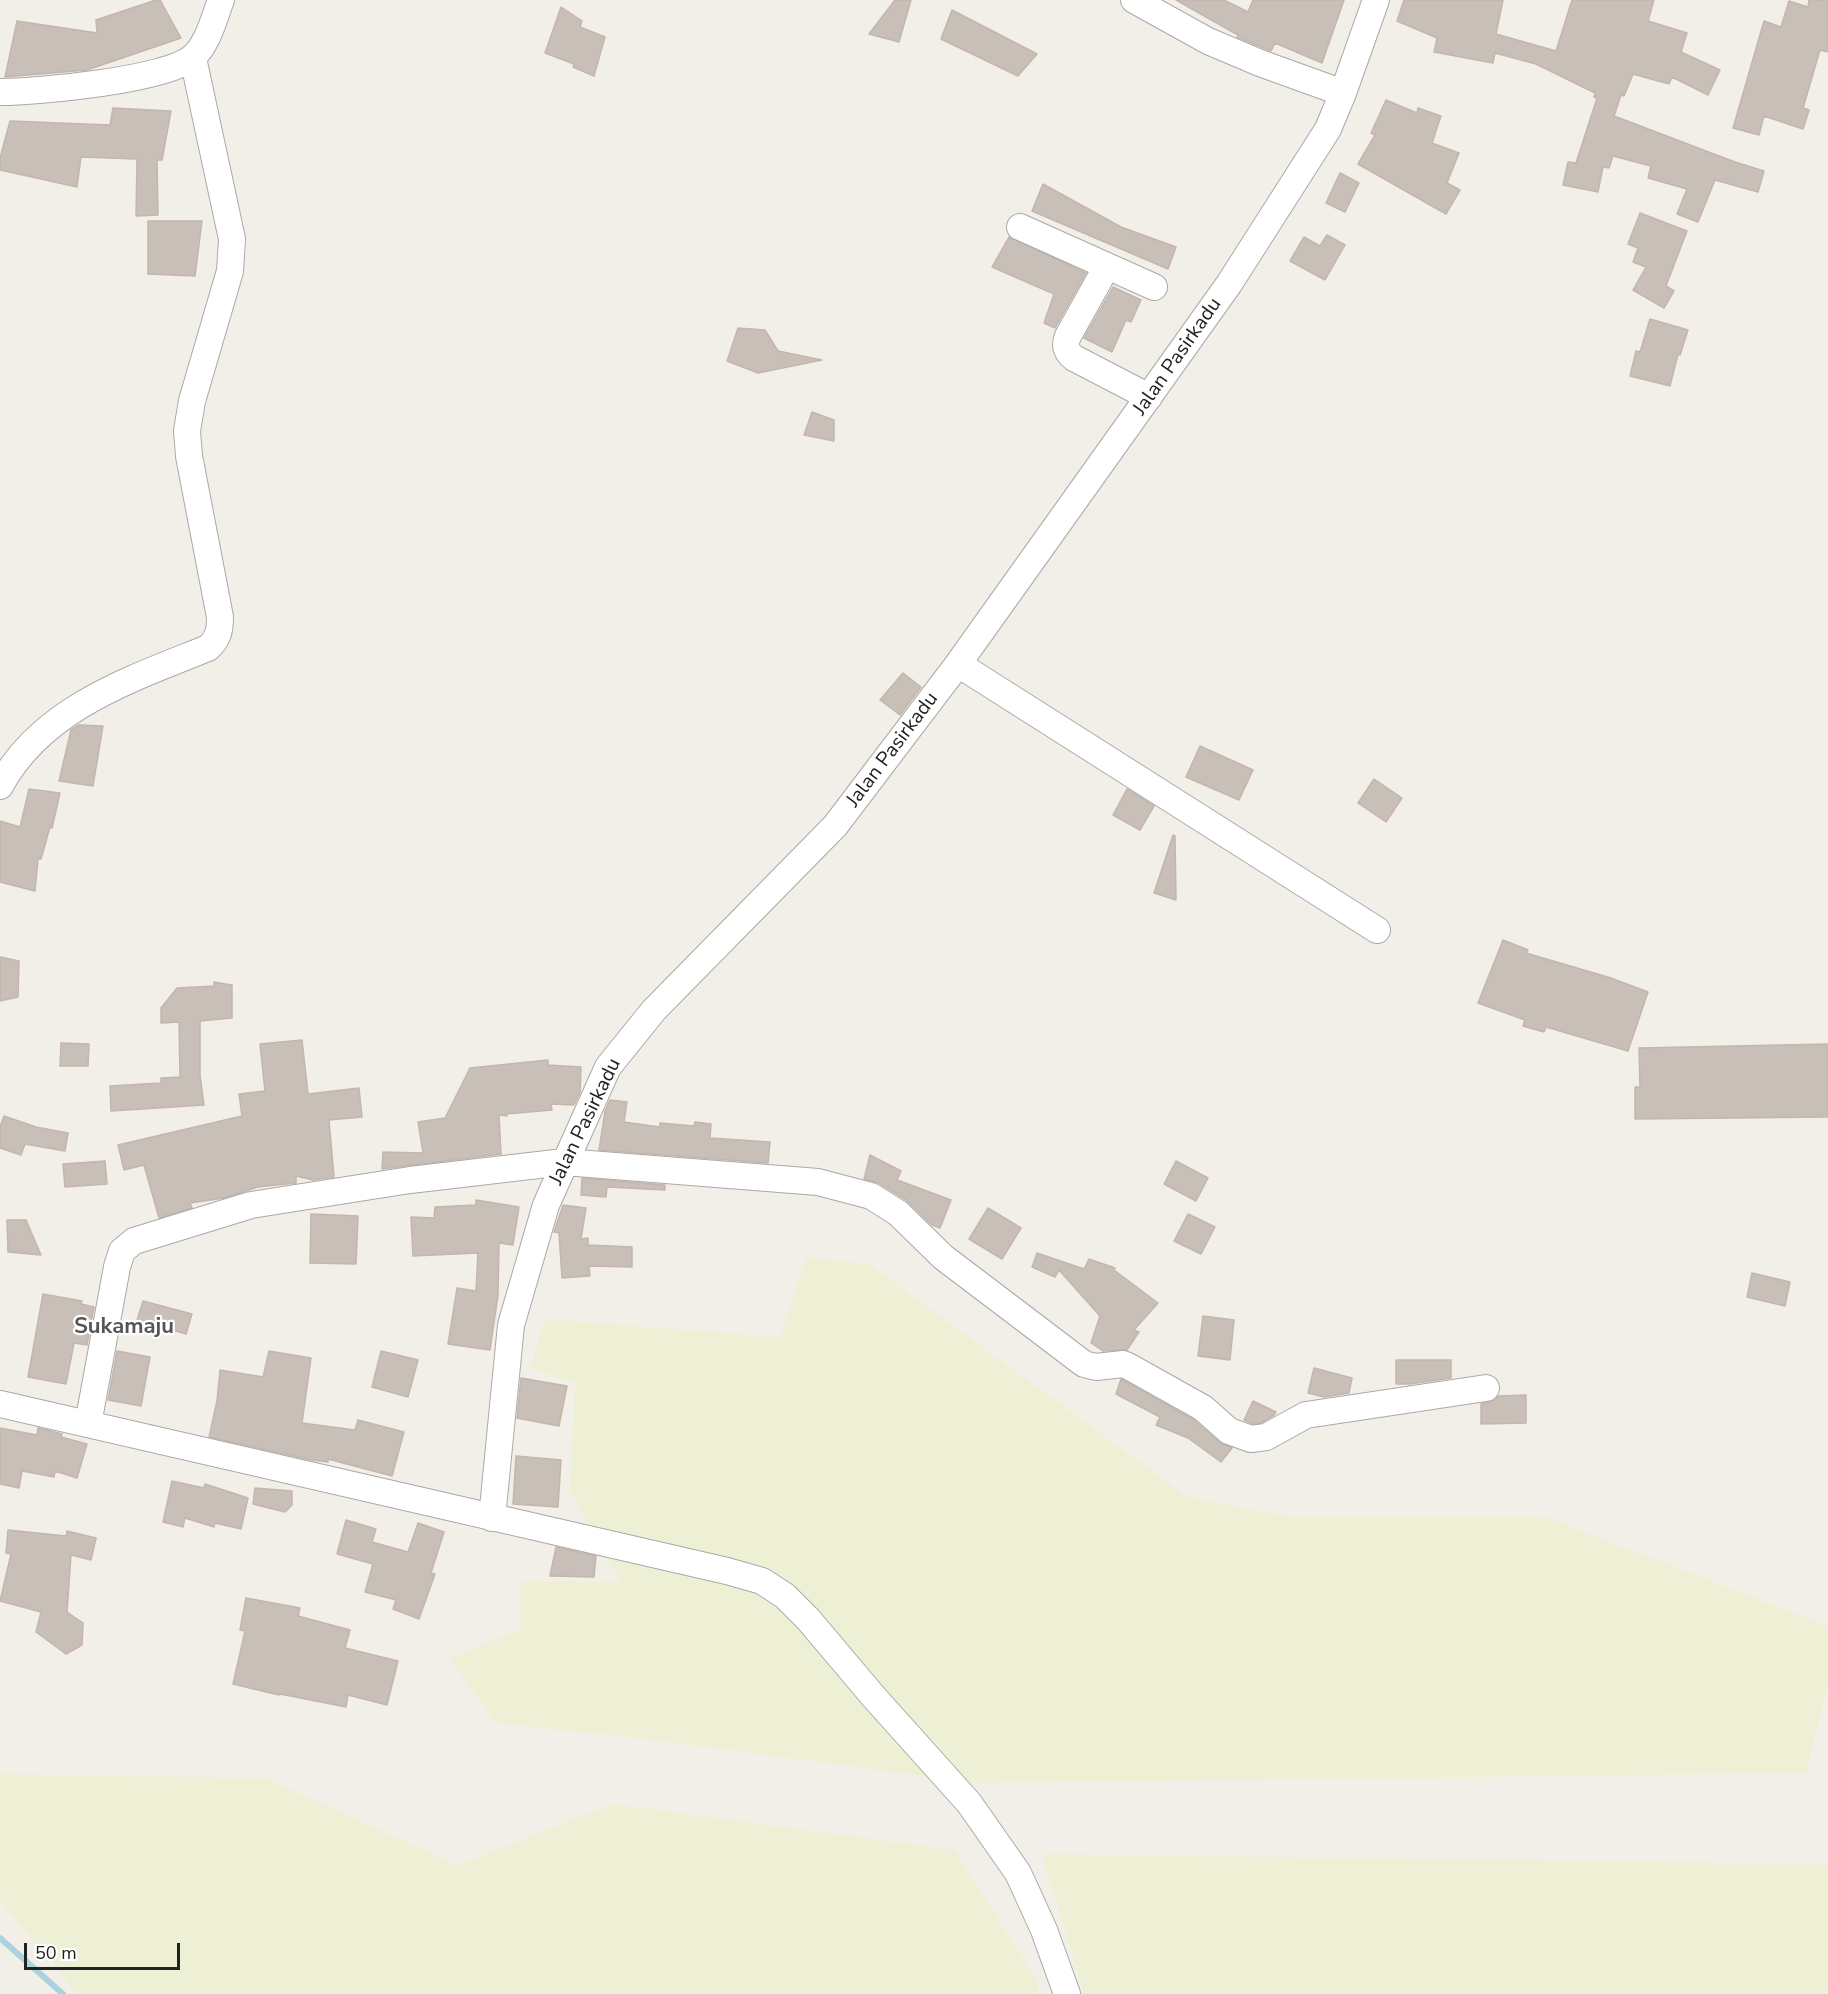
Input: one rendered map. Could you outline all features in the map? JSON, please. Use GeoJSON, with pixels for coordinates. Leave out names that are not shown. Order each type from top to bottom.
{"type":"FeatureCollection","features":[{"type":"Feature","properties":{"kind":"street"},"geometry":{"type":"LineString","coordinates":[[0,92],[18,92],[139,76],[174,66],[193,58],[203,45],[221,0]]}},
{"type":"Feature","properties":{"kind":"street"},"geometry":{"type":"LineString","coordinates":[[1134,0],[1209,41],[1260,63],[1343,93]]}},
{"type":"Feature","properties":{"kind":"street","name":"Jalan Pasirkadu"},"geometry":{"type":"LineString","coordinates":[[492,1518],[511,1325],[546,1205],[608,1067],[654,1010],[835,826],[958,664],[1229,284],[1328,129],[1376,0]]}},
{"type":"Feature","properties":{"kind":"street"},"geometry":{"type":"LineString","coordinates":[[0,786],[8,771],[28,747],[58,720],[86,700],[123,682],[207,648],[216,641],[220,630],[220,618],[189,456],[187,431],[192,401],[230,271],[232,239],[193,58]]}},
{"type":"Feature","properties":{"kind":"street"},"geometry":{"type":"LineString","coordinates":[[1020,227],[1154,287]]}},
{"type":"Feature","properties":{"kind":"street"},"geometry":{"type":"LineString","coordinates":[[1107,266],[1068,336],[1066,346],[1074,358],[1149,397]]}},
{"type":"Feature","properties":{"kind":"street"},"geometry":{"type":"LineString","coordinates":[[958,664],[1377,930]]}},
{"type":"Feature","properties":{"kind":"street"},"geometry":{"type":"LineString","coordinates":[[88,1424],[117,1267],[122,1251],[134,1241],[251,1205],[410,1180],[564,1162],[818,1182],[871,1196],[898,1214],[943,1257],[978,1285],[1084,1364],[1096,1367],[1123,1364],[1128,1366],[1203,1408],[1218,1423],[1251,1439],[1266,1437],[1306,1415],[1486,1388]]}},
{"type":"Feature","properties":{"kind":"street"},"geometry":{"type":"LineString","coordinates":[[0,1404],[727,1571],[762,1581],[785,1596],[808,1619],[969,1803],[1018,1873],[1044,1930],[1067,1994]]}},
{"type":"Feature","properties":{"kind":"green space"},"geometry":{"type":"Polygon","coordinates":[[[807,1258],[869,1264],[1189,1498],[1290,1517],[1545,1517],[1828,1626],[1828,1686],[1806,1773],[979,1783],[636,1738],[496,1723],[450,1659],[519,1629],[521,1581],[621,1582],[570,1491],[575,1383],[531,1368],[544,1319],[779,1337],[807,1258]]]}},
{"type":"Feature","properties":{"kind":"green space"},"geometry":{"type":"Polygon","coordinates":[[[0,1774],[266,1778],[457,1865],[613,1804],[955,1850],[1037,1981],[1038,1994],[78,1994],[0,1901],[0,1774]]]}},
{"type":"Feature","properties":{"kind":"green space"},"geometry":{"type":"Polygon","coordinates":[[[1042,1854],[1824,1864],[1828,1866],[1828,1994],[1084,1994],[1042,1854]]]}},
{"type":"Feature","properties":{"kind":"building"},"geometry":{"type":"Polygon","coordinates":[[[160,0],[181,38],[87,70],[5,77],[17,21],[97,33],[96,20],[160,0]]]}},
{"type":"Feature","properties":{"kind":"building"},"geometry":{"type":"Polygon","coordinates":[[[895,0],[911,0],[899,42],[869,34],[895,0]]]}},
{"type":"Feature","properties":{"kind":"building"},"geometry":{"type":"Polygon","coordinates":[[[1176,0],[1224,0],[1248,12],[1253,0],[1344,0],[1322,63],[1275,43],[1271,51],[1237,37],[1238,35],[1176,0]]]}},
{"type":"Feature","properties":{"kind":"building"},"geometry":{"type":"Polygon","coordinates":[[[1404,0],[1503,0],[1496,34],[1556,51],[1572,0],[1654,0],[1648,21],[1687,33],[1681,52],[1720,70],[1708,95],[1672,77],[1669,84],[1633,74],[1624,96],[1621,95],[1614,116],[1764,171],[1758,192],[1715,180],[1698,222],[1677,214],[1687,189],[1648,178],[1651,166],[1613,156],[1609,168],[1603,167],[1598,192],[1563,185],[1568,162],[1576,163],[1597,98],[1594,97],[1595,93],[1536,64],[1495,53],[1493,63],[1434,52],[1437,38],[1397,21],[1404,0]]]}},
{"type":"Feature","properties":{"kind":"building"},"geometry":{"type":"Polygon","coordinates":[[[1809,0],[1828,0],[1828,52],[1820,50],[1803,108],[1809,110],[1803,129],[1764,116],[1759,135],[1733,128],[1764,21],[1781,27],[1789,1],[1808,7],[1809,0]]]}},
{"type":"Feature","properties":{"kind":"building"},"geometry":{"type":"Polygon","coordinates":[[[561,7],[582,21],[580,27],[605,37],[594,76],[573,67],[574,64],[545,53],[561,7]]]}},
{"type":"Feature","properties":{"kind":"building"},"geometry":{"type":"Polygon","coordinates":[[[952,10],[1037,54],[1018,76],[941,39],[952,10]]]}},
{"type":"Feature","properties":{"kind":"building"},"geometry":{"type":"Polygon","coordinates":[[[1386,100],[1417,113],[1418,108],[1441,116],[1432,143],[1459,153],[1447,183],[1460,190],[1446,214],[1358,164],[1375,135],[1371,133],[1386,100]]]}},
{"type":"Feature","properties":{"kind":"building"},"geometry":{"type":"Polygon","coordinates":[[[113,108],[171,111],[162,160],[157,160],[158,215],[136,216],[137,159],[81,157],[77,187],[0,170],[0,158],[10,121],[110,125],[113,108]]]}},
{"type":"Feature","properties":{"kind":"building"},"geometry":{"type":"Polygon","coordinates":[[[1340,173],[1359,183],[1345,212],[1326,203],[1340,173]]]}},
{"type":"Feature","properties":{"kind":"building"},"geometry":{"type":"Polygon","coordinates":[[[1043,184],[1121,227],[1176,247],[1168,269],[1032,211],[1043,184]]]}},
{"type":"Feature","properties":{"kind":"building"},"geometry":{"type":"Polygon","coordinates":[[[1640,213],[1687,231],[1666,286],[1674,291],[1664,308],[1633,290],[1646,267],[1633,262],[1638,248],[1628,244],[1640,213]]]}},
{"type":"Feature","properties":{"kind":"building"},"geometry":{"type":"Polygon","coordinates":[[[148,221],[202,221],[195,276],[148,274],[148,221]]]}},
{"type":"Feature","properties":{"kind":"building"},"geometry":{"type":"Polygon","coordinates":[[[1327,235],[1345,245],[1325,280],[1290,261],[1304,237],[1320,246],[1327,235]]]}},
{"type":"Feature","properties":{"kind":"building"},"geometry":{"type":"Polygon","coordinates":[[[1009,237],[1086,273],[1055,328],[1044,323],[1054,294],[992,267],[1009,237]]]}},
{"type":"Feature","properties":{"kind":"building"},"geometry":{"type":"Polygon","coordinates":[[[1113,287],[1141,300],[1131,322],[1126,320],[1112,352],[1084,338],[1113,287]]]}},
{"type":"Feature","properties":{"kind":"building"},"geometry":{"type":"Polygon","coordinates":[[[1650,319],[1688,330],[1680,355],[1678,354],[1670,386],[1630,376],[1636,351],[1640,352],[1650,319]]]}},
{"type":"Feature","properties":{"kind":"building"},"geometry":{"type":"Polygon","coordinates":[[[738,328],[765,330],[778,351],[822,360],[758,373],[727,361],[738,328]]]}},
{"type":"Feature","properties":{"kind":"building"},"geometry":{"type":"Polygon","coordinates":[[[812,412],[834,420],[834,441],[804,435],[812,412]]]}},
{"type":"Feature","properties":{"kind":"building"},"geometry":{"type":"Polygon","coordinates":[[[903,673],[921,687],[900,715],[880,700],[903,673]]]}},
{"type":"Feature","properties":{"kind":"building"},"geometry":{"type":"Polygon","coordinates":[[[79,725],[103,726],[93,786],[59,781],[71,730],[79,725]]]}},
{"type":"Feature","properties":{"kind":"building"},"geometry":{"type":"Polygon","coordinates":[[[1200,746],[1253,770],[1239,800],[1186,777],[1200,746]]]}},
{"type":"Feature","properties":{"kind":"building"},"geometry":{"type":"Polygon","coordinates":[[[1374,779],[1402,798],[1386,822],[1358,803],[1374,779]]]}},
{"type":"Feature","properties":{"kind":"building"},"geometry":{"type":"Polygon","coordinates":[[[29,789],[60,793],[52,828],[50,827],[41,859],[38,859],[35,891],[0,882],[0,821],[20,827],[29,789]]]}},
{"type":"Feature","properties":{"kind":"building"},"geometry":{"type":"Polygon","coordinates":[[[1127,789],[1154,806],[1140,830],[1113,815],[1127,789]]]}},
{"type":"Feature","properties":{"kind":"building"},"geometry":{"type":"Polygon","coordinates":[[[1173,835],[1175,836],[1176,900],[1154,893],[1173,835]]]}},
{"type":"Feature","properties":{"kind":"building"},"geometry":{"type":"Polygon","coordinates":[[[1503,940],[1528,950],[1526,953],[1611,978],[1648,992],[1628,1051],[1546,1027],[1544,1032],[1523,1026],[1525,1020],[1478,1003],[1503,940]]]}},
{"type":"Feature","properties":{"kind":"building"},"geometry":{"type":"Polygon","coordinates":[[[0,957],[19,961],[18,997],[0,1001],[0,957]]]}},
{"type":"Feature","properties":{"kind":"building"},"geometry":{"type":"Polygon","coordinates":[[[214,982],[232,985],[232,1018],[200,1021],[200,1075],[204,1105],[111,1111],[110,1086],[161,1083],[161,1078],[180,1077],[179,1022],[161,1023],[161,1008],[177,988],[214,986],[214,982]]]}},
{"type":"Feature","properties":{"kind":"building"},"geometry":{"type":"Polygon","coordinates":[[[302,1040],[308,1094],[359,1088],[362,1117],[329,1120],[334,1177],[313,1180],[296,1176],[296,1183],[258,1187],[224,1198],[190,1203],[192,1208],[159,1218],[144,1165],[124,1170],[118,1145],[242,1116],[239,1094],[265,1091],[260,1044],[302,1040]]]}},
{"type":"Feature","properties":{"kind":"building"},"geometry":{"type":"Polygon","coordinates":[[[61,1043],[89,1044],[88,1066],[60,1066],[61,1043]]]}},
{"type":"Feature","properties":{"kind":"building"},"geometry":{"type":"Polygon","coordinates":[[[1828,1044],[1828,1117],[1635,1119],[1635,1087],[1640,1087],[1639,1048],[1828,1044]]]}},
{"type":"Feature","properties":{"kind":"building"},"geometry":{"type":"Polygon","coordinates":[[[548,1060],[548,1065],[581,1067],[580,1093],[574,1105],[551,1104],[552,1110],[499,1115],[501,1154],[382,1169],[383,1152],[423,1153],[418,1122],[445,1118],[470,1068],[548,1060]]]}},
{"type":"Feature","properties":{"kind":"building"},"geometry":{"type":"Polygon","coordinates":[[[610,1100],[627,1102],[624,1122],[660,1127],[660,1123],[694,1126],[695,1122],[711,1124],[710,1138],[770,1142],[768,1163],[599,1150],[605,1111],[610,1100]]]}},
{"type":"Feature","properties":{"kind":"building"},"geometry":{"type":"Polygon","coordinates":[[[4,1116],[36,1127],[68,1133],[65,1151],[25,1144],[21,1155],[0,1148],[0,1127],[4,1116]]]}},
{"type":"Feature","properties":{"kind":"building"},"geometry":{"type":"Polygon","coordinates":[[[870,1155],[901,1171],[897,1180],[951,1200],[940,1228],[932,1225],[906,1200],[879,1183],[864,1179],[870,1155]]]}},
{"type":"Feature","properties":{"kind":"building"},"geometry":{"type":"Polygon","coordinates":[[[105,1161],[107,1184],[65,1187],[63,1164],[105,1161]]]}},
{"type":"Feature","properties":{"kind":"building"},"geometry":{"type":"Polygon","coordinates":[[[1176,1161],[1208,1178],[1196,1201],[1164,1184],[1176,1161]]]}},
{"type":"Feature","properties":{"kind":"building"},"geometry":{"type":"Polygon","coordinates":[[[582,1178],[665,1185],[665,1190],[607,1187],[606,1197],[581,1195],[582,1178]]]}},
{"type":"Feature","properties":{"kind":"building"},"geometry":{"type":"Polygon","coordinates":[[[476,1200],[519,1207],[513,1245],[499,1243],[498,1295],[490,1350],[448,1344],[457,1288],[476,1291],[478,1253],[413,1256],[411,1217],[434,1218],[435,1207],[476,1205],[476,1200]]]}},
{"type":"Feature","properties":{"kind":"building"},"geometry":{"type":"Polygon","coordinates":[[[563,1205],[586,1208],[581,1239],[588,1238],[588,1245],[632,1247],[632,1267],[589,1266],[590,1276],[562,1278],[559,1233],[554,1232],[563,1205]]]}},
{"type":"Feature","properties":{"kind":"building"},"geometry":{"type":"Polygon","coordinates":[[[988,1208],[1021,1228],[1002,1259],[969,1239],[988,1208]]]}},
{"type":"Feature","properties":{"kind":"building"},"geometry":{"type":"Polygon","coordinates":[[[311,1214],[358,1216],[356,1264],[310,1263],[311,1214]]]}},
{"type":"Feature","properties":{"kind":"building"},"geometry":{"type":"Polygon","coordinates":[[[1188,1214],[1215,1227],[1201,1254],[1174,1241],[1188,1214]]]}},
{"type":"Feature","properties":{"kind":"building"},"geometry":{"type":"Polygon","coordinates":[[[7,1220],[26,1220],[41,1255],[8,1252],[7,1220]]]}},
{"type":"Feature","properties":{"kind":"building"},"geometry":{"type":"Polygon","coordinates":[[[1037,1253],[1084,1269],[1089,1259],[1115,1268],[1114,1270],[1158,1303],[1134,1330],[1139,1332],[1127,1350],[1103,1351],[1091,1343],[1100,1316],[1059,1270],[1055,1277],[1032,1267],[1037,1253]]]}},
{"type":"Feature","properties":{"kind":"building"},"geometry":{"type":"Polygon","coordinates":[[[1752,1273],[1790,1282],[1785,1306],[1747,1297],[1752,1273]]]}},
{"type":"Feature","properties":{"kind":"building"},"geometry":{"type":"Polygon","coordinates":[[[43,1294],[82,1301],[81,1304],[94,1307],[87,1345],[74,1343],[66,1384],[28,1377],[43,1294]]]}},
{"type":"Feature","properties":{"kind":"building"},"geometry":{"type":"Polygon","coordinates":[[[143,1301],[192,1314],[186,1334],[137,1320],[143,1301]]]}},
{"type":"Feature","properties":{"kind":"building"},"geometry":{"type":"Polygon","coordinates":[[[1203,1316],[1234,1320],[1230,1360],[1198,1356],[1203,1316]]]}},
{"type":"Feature","properties":{"kind":"building"},"geometry":{"type":"Polygon","coordinates":[[[117,1351],[150,1357],[141,1406],[108,1400],[117,1351]]]}},
{"type":"Feature","properties":{"kind":"building"},"geometry":{"type":"Polygon","coordinates":[[[269,1351],[311,1358],[302,1423],[355,1430],[358,1420],[404,1432],[392,1476],[328,1459],[328,1462],[311,1460],[209,1437],[217,1401],[220,1370],[263,1377],[269,1351]]]}},
{"type":"Feature","properties":{"kind":"building"},"geometry":{"type":"Polygon","coordinates":[[[381,1351],[418,1360],[408,1397],[372,1387],[381,1351]]]}},
{"type":"Feature","properties":{"kind":"building"},"geometry":{"type":"Polygon","coordinates":[[[1396,1360],[1451,1360],[1451,1378],[1396,1384],[1396,1360]]]}},
{"type":"Feature","properties":{"kind":"building"},"geometry":{"type":"Polygon","coordinates":[[[1314,1368],[1352,1378],[1349,1393],[1324,1397],[1308,1393],[1314,1368]]]}},
{"type":"Feature","properties":{"kind":"building"},"geometry":{"type":"Polygon","coordinates":[[[521,1378],[567,1386],[559,1426],[517,1418],[521,1378]]]}},
{"type":"Feature","properties":{"kind":"building"},"geometry":{"type":"Polygon","coordinates":[[[1121,1379],[1194,1420],[1219,1442],[1232,1448],[1221,1462],[1188,1438],[1156,1425],[1160,1417],[1116,1394],[1121,1379]]]}},
{"type":"Feature","properties":{"kind":"building"},"geometry":{"type":"Polygon","coordinates":[[[1526,1395],[1526,1423],[1481,1424],[1481,1404],[1495,1400],[1498,1396],[1526,1395]]]}},
{"type":"Feature","properties":{"kind":"building"},"geometry":{"type":"Polygon","coordinates":[[[1253,1401],[1276,1412],[1261,1423],[1253,1424],[1244,1420],[1253,1401]]]}},
{"type":"Feature","properties":{"kind":"building"},"geometry":{"type":"Polygon","coordinates":[[[0,1428],[37,1435],[38,1428],[87,1444],[77,1478],[55,1471],[54,1477],[22,1471],[19,1488],[0,1484],[0,1428]]]}},
{"type":"Feature","properties":{"kind":"building"},"geometry":{"type":"Polygon","coordinates":[[[516,1456],[561,1460],[558,1507],[513,1504],[516,1456]]]}},
{"type":"Feature","properties":{"kind":"building"},"geometry":{"type":"Polygon","coordinates":[[[172,1481],[204,1488],[205,1484],[248,1498],[241,1529],[215,1523],[214,1527],[185,1518],[183,1527],[163,1522],[172,1481]]]}},
{"type":"Feature","properties":{"kind":"building"},"geometry":{"type":"Polygon","coordinates":[[[255,1488],[292,1491],[292,1505],[285,1512],[253,1504],[255,1488]]]}},
{"type":"Feature","properties":{"kind":"building"},"geometry":{"type":"Polygon","coordinates":[[[346,1520],[376,1529],[372,1542],[408,1552],[418,1523],[444,1532],[431,1573],[435,1574],[419,1619],[393,1609],[396,1600],[365,1592],[373,1564],[337,1554],[346,1520]]]}},
{"type":"Feature","properties":{"kind":"building"},"geometry":{"type":"Polygon","coordinates":[[[8,1530],[66,1536],[67,1531],[96,1538],[91,1560],[71,1555],[67,1612],[83,1623],[82,1645],[66,1654],[36,1632],[41,1612],[0,1601],[11,1554],[6,1553],[8,1530]]]}},
{"type":"Feature","properties":{"kind":"building"},"geometry":{"type":"Polygon","coordinates":[[[556,1547],[596,1556],[594,1577],[550,1576],[556,1547]]]}},
{"type":"Feature","properties":{"kind":"building"},"geometry":{"type":"Polygon","coordinates":[[[246,1598],[300,1608],[298,1616],[350,1630],[345,1648],[398,1661],[387,1705],[348,1695],[346,1707],[233,1684],[245,1631],[240,1630],[246,1598]]]}},
{"type":"Feature","properties":{"kind":"waterway"},"geometry":{"type":"LineString","coordinates":[[0,1938],[63,1994]]}},
{"type":"Feature","properties":{"kind":"district","name":"Sukamaju"},"geometry":{"type":"Point","coordinates":[124,1328]}}]}
